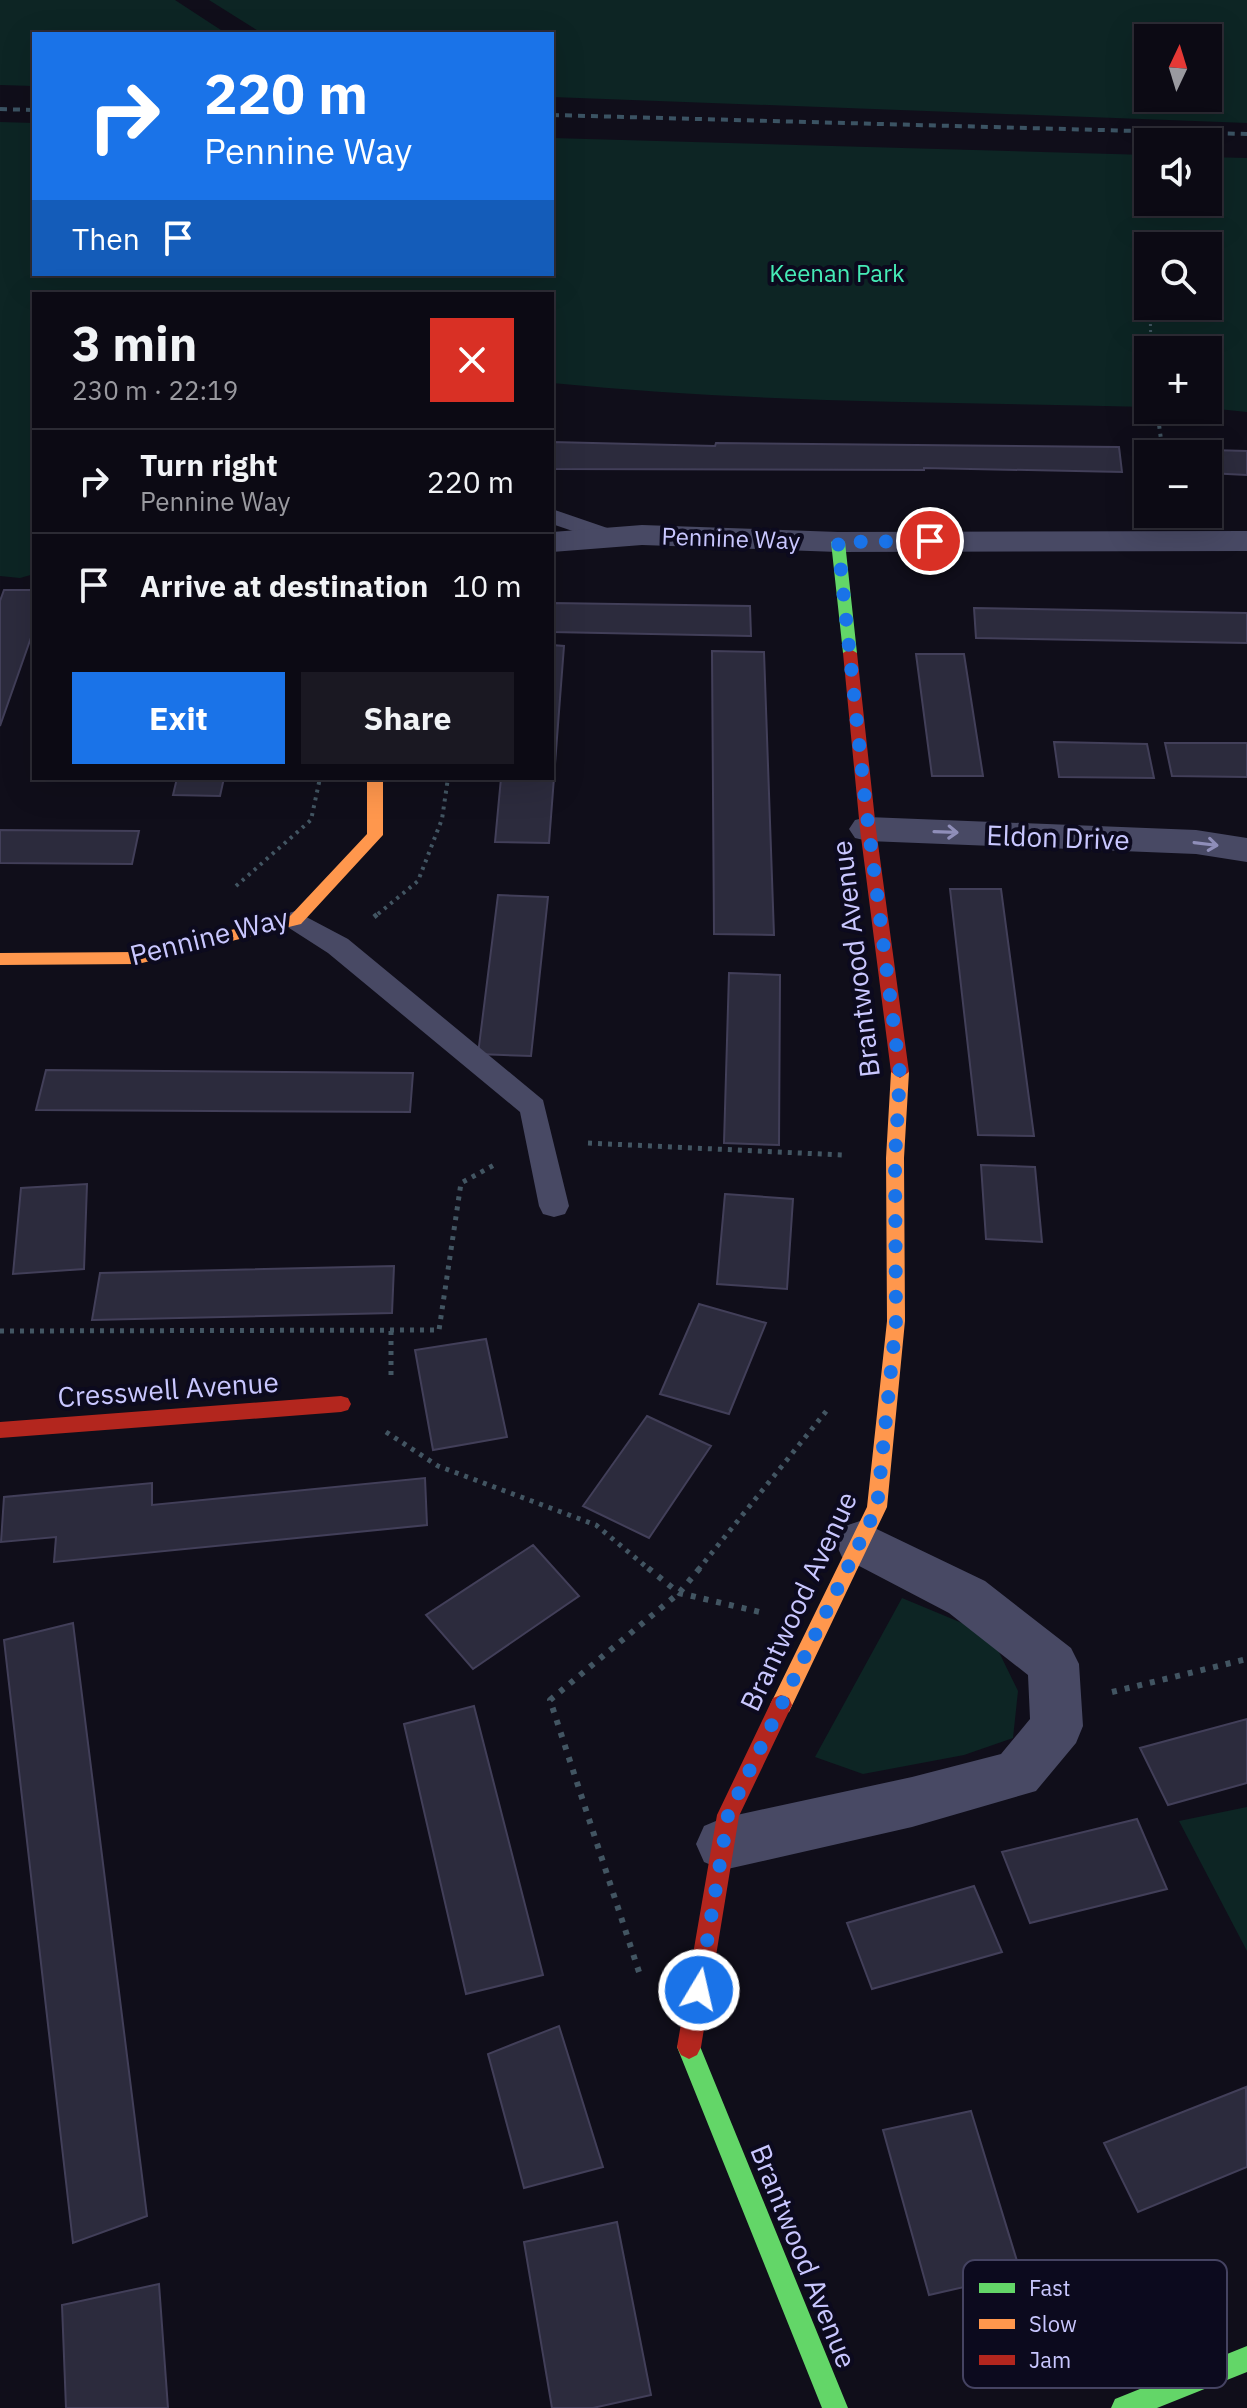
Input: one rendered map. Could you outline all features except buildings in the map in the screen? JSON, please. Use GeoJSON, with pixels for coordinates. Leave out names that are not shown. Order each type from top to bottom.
{"type":"FeatureCollection","features":[{"type":"Feature","properties":{"kind":"street","name":"Pennine Way"},"geometry":{"type":"LineString","coordinates":[[554,542],[642,535],[838,542],[1247,541]]}},
{"type":"Feature","properties":{"kind":"street","name":"Brantwood Avenue"},"geometry":{"type":"LineString","coordinates":[[835,2408],[689,2049],[728,1815],[877,1507],[896,1321],[895,1158],[900,1074],[868,829],[838,542]]}},
{"type":"Feature","properties":{"kind":"street","name":"Pennine Way"},"geometry":{"type":"LineString","coordinates":[[0,959],[138,958],[295,920],[375,835],[375,780]]}},
{"type":"Feature","properties":{"kind":"street","name":"Eldon Drive"},"geometry":{"type":"LineString","coordinates":[[868,829],[1196,842],[1247,850]]}},
{"type":"Feature","properties":{"kind":"street","name":"Cresswell Avenue"},"geometry":{"type":"LineString","coordinates":[[0,1430],[341,1404]]}},
{"type":"Feature","properties":{"kind":"street"},"geometry":{"type":"LineString","coordinates":[[723,1844],[912,1802],[1017,1774],[1057,1726],[1053,1664],[967,1597],[860,1542]]}},
{"type":"Feature","properties":{"kind":"street"},"geometry":{"type":"LineString","coordinates":[[1227,2367],[1247,2359]]}},
{"type":"Feature","properties":{"kind":"street"},"geometry":{"type":"LineString","coordinates":[[1124,2408],[1174,2388]]}},
{"type":"Feature","properties":{"kind":"lane"},"geometry":{"type":"LineString","coordinates":[[554,517],[611,537]]}},
{"type":"Feature","properties":{"kind":"lane"},"geometry":{"type":"LineString","coordinates":[[295,920],[338,946],[533,1107],[554,1206]]}},
{"type":"Feature","properties":{"kind":"path"},"geometry":{"type":"LineString","coordinates":[[228,893],[311,820],[320,780]]}},
{"type":"Feature","properties":{"kind":"path"},"geometry":{"type":"LineString","coordinates":[[0,1331],[439,1330],[461,1183],[540,1141],[895,1158]]}},
{"type":"Feature","properties":{"kind":"path"},"geometry":{"type":"LineString","coordinates":[[689,2049],[646,1994],[550,1700],[679,1593],[833,1402]]}},
{"type":"Feature","properties":{"kind":"path"},"geometry":{"type":"LineString","coordinates":[[341,1404],[438,1466],[596,1525],[679,1593],[820,1626]]}},
{"type":"Feature","properties":{"kind":"path"},"geometry":{"type":"LineString","coordinates":[[1056,1705],[1247,1659]]}},
{"type":"Feature","properties":{"kind":"green space"},"geometry":{"type":"Polygon","coordinates":[[[0,0],[175,0],[224,32],[32,32],[32,86],[0,85],[0,0]]]}},
{"type":"Feature","properties":{"kind":"green space"},"geometry":{"type":"Polygon","coordinates":[[[209,0],[1247,0],[1247,123],[554,97],[554,32],[260,32],[209,0]]]}},
{"type":"Feature","properties":{"kind":"green space","name":"Keenan Park"},"geometry":{"type":"Polygon","coordinates":[[[0,122],[32,123],[32,276],[554,276],[554,138],[1134,155],[1134,216],[1222,216],[1222,157],[1247,158],[1247,412],[1222,409],[1222,336],[1134,336],[1134,407],[775,398],[554,383],[554,292],[32,292],[32,575],[20,578],[0,576],[0,122]]]}},
{"type":"Feature","properties":{"kind":"green space"},"geometry":{"type":"Polygon","coordinates":[[[902,1598],[962,1623],[996,1646],[1018,1691],[1013,1738],[964,1755],[863,1774],[815,1757],[902,1598]]]}},
{"type":"Feature","properties":{"kind":"green space"},"geometry":{"type":"Polygon","coordinates":[[[1247,1807],[1247,1951],[1179,1821],[1247,1807]]]}},
{"type":"Feature","properties":{"kind":"railway"},"geometry":{"type":"LineString","coordinates":[[0,109],[32,110]]}},
{"type":"Feature","properties":{"kind":"railway"},"geometry":{"type":"LineString","coordinates":[[554,115],[1247,134]]}},
{"type":"Feature","properties":{"kind":"traffic: fast"},"geometry":{"type":"LineString","coordinates":[[838,542],[850,653]]}},
{"type":"Feature","properties":{"kind":"traffic: fast"},"geometry":{"type":"LineString","coordinates":[[689,2047],[835,2408]]}},
{"type":"Feature","properties":{"kind":"traffic: fast"},"geometry":{"type":"LineString","coordinates":[[1227,2367],[1247,2359]]}},
{"type":"Feature","properties":{"kind":"traffic: fast"},"geometry":{"type":"LineString","coordinates":[[1124,2408],[1174,2388]]}},
{"type":"Feature","properties":{"kind":"traffic: slow"},"geometry":{"type":"LineString","coordinates":[[0,959],[138,958],[295,920],[375,835],[375,780]]}},
{"type":"Feature","properties":{"kind":"traffic: slow"},"geometry":{"type":"LineString","coordinates":[[781,1705],[877,1507],[896,1321],[895,1158],[900,1072]]}},
{"type":"Feature","properties":{"kind":"traffic: jam"},"geometry":{"type":"LineString","coordinates":[[850,653],[868,829],[900,1072]]}},
{"type":"Feature","properties":{"kind":"traffic: jam"},"geometry":{"type":"LineString","coordinates":[[0,1430],[341,1404]]}},
{"type":"Feature","properties":{"kind":"traffic: jam"},"geometry":{"type":"LineString","coordinates":[[689,2047],[728,1815],[781,1705]]}},
{"type":"Feature","properties":{"kind":"route"},"geometry":{"type":"LineString","coordinates":[[699,1990],[728,1815],[877,1507],[896,1321],[895,1158],[900,1074],[865,800],[838,542],[930,541]]}}]}
